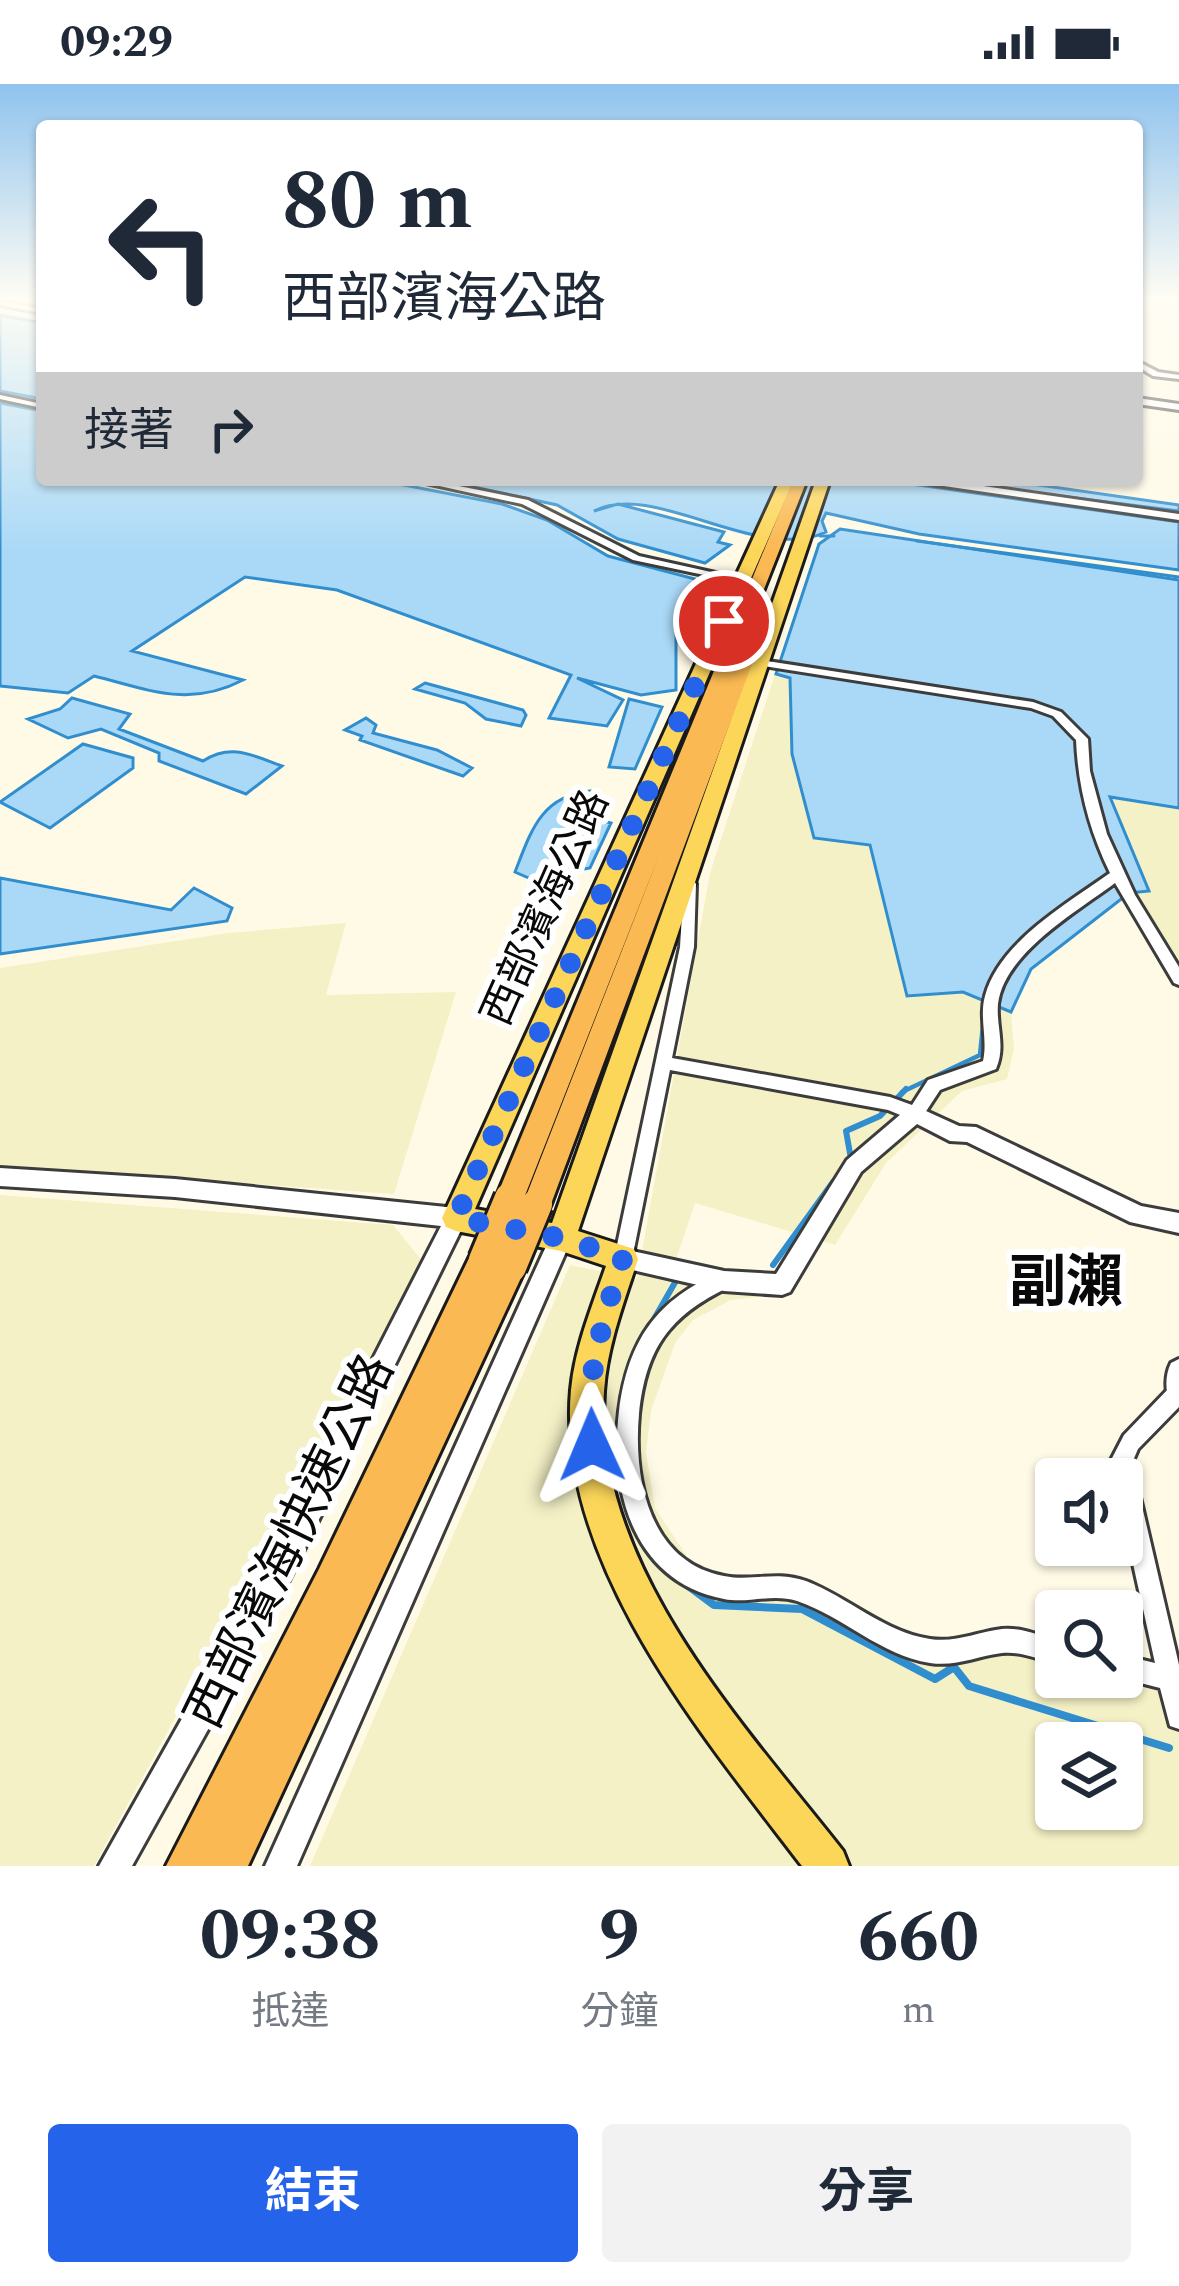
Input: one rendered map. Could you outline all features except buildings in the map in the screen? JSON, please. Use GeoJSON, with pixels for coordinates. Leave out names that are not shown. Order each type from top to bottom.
{"type":"FeatureCollection","features":[{"type":"Feature","properties":{"kind":"highway"},"geometry":{"type":"LineString","coordinates":[[497,1264],[783,538],[798,486]]}},
{"type":"Feature","properties":{"kind":"highway"},"geometry":{"type":"LineString","coordinates":[[783,538],[809,486]]}},
{"type":"Feature","properties":{"kind":"highway","name":"西部濱海快速公路"},"geometry":{"type":"LineString","coordinates":[[187,1866],[497,1264]]}},
{"type":"Feature","properties":{"kind":"highway","name":"西部濱海快速公路"},"geometry":{"type":"LineString","coordinates":[[226,1866],[360,1595],[497,1264]]}},
{"type":"Feature","properties":{"kind":"main road"},"geometry":{"type":"LineString","coordinates":[[561,1238],[760,663],[783,538],[787,486]]}},
{"type":"Feature","properties":{"kind":"main road"},"geometry":{"type":"LineString","coordinates":[[783,538],[819,486]]}},
{"type":"Feature","properties":{"kind":"main road","name":"西部濱海公路"},"geometry":{"type":"LineString","coordinates":[[456,1218],[742,580],[783,538]]}},
{"type":"Feature","properties":{"kind":"main road"},"geometry":{"type":"LineString","coordinates":[[456,1218],[561,1238],[623,1258],[602,1327],[587,1407],[602,1522],[651,1630],[828,1866]]}},
{"type":"Feature","properties":{"kind":"street"},"geometry":{"type":"LineString","coordinates":[[0,398],[36,405]]}},
{"type":"Feature","properties":{"kind":"street"},"geometry":{"type":"LineString","coordinates":[[1143,402],[1179,407]]}},
{"type":"Feature","properties":{"kind":"street"},"geometry":{"type":"LineString","coordinates":[[446,486],[526,502],[636,558],[742,580]]}},
{"type":"Feature","properties":{"kind":"street"},"geometry":{"type":"LineString","coordinates":[[965,486],[1179,517]]}},
{"type":"Feature","properties":{"kind":"street"},"geometry":{"type":"LineString","coordinates":[[760,663],[1033,705],[1057,714],[1076,733],[1083,781],[1119,874],[1179,979]]}},
{"type":"Feature","properties":{"kind":"street"},"geometry":{"type":"LineString","coordinates":[[689,875],[687,947],[623,1258],[724,1281],[782,1285],[854,1166],[915,1114],[934,1085],[990,1065],[994,1045],[990,1000],[1012,957],[1119,874]]}},
{"type":"Feature","properties":{"kind":"street"},"geometry":{"type":"LineString","coordinates":[[665,1063],[890,1104],[957,1135],[969,1133],[1138,1215],[1179,1222]]}},
{"type":"Feature","properties":{"kind":"street"},"geometry":{"type":"LineString","coordinates":[[0,1177],[175,1188],[456,1218],[265,1599],[115,1866]]}},
{"type":"Feature","properties":{"kind":"street"},"geometry":{"type":"LineString","coordinates":[[281,1866],[561,1238]]}},
{"type":"Feature","properties":{"kind":"street"},"geometry":{"type":"LineString","coordinates":[[724,1281],[684,1297],[665,1313],[631,1392],[623,1457],[633,1512],[662,1553],[687,1574],[723,1588],[791,1587],[918,1649],[955,1656],[1008,1640],[1035,1647]]}},
{"type":"Feature","properties":{"kind":"street"},"geometry":{"type":"LineString","coordinates":[[1179,1371],[1179,1394],[1131,1442],[1121,1462],[1179,1717]]}},
{"type":"Feature","properties":{"kind":"street"},"geometry":{"type":"LineString","coordinates":[[1143,1672],[1168,1678]]}},
{"type":"Feature","properties":{"kind":"shaded area"},"geometry":{"type":"Polygon","coordinates":[[[775,674],[790,677],[792,754],[870,845],[907,995],[963,992],[1011,1012],[1014,1048],[1007,1079],[962,1091],[886,1163],[835,1245],[695,1203],[675,1262],[758,1297],[731,1300],[693,1320],[675,1343],[651,1411],[646,1453],[655,1508],[696,1570],[741,1583],[810,1579],[932,1645],[1035,1642],[1035,1698],[1143,1698],[1143,1659],[1179,1667],[1179,1866],[310,1866],[570,1265],[637,1279],[710,873],[775,674]]]}},
{"type":"Feature","properties":{"kind":"shaded area"},"geometry":{"type":"Polygon","coordinates":[[[1109,796],[1179,808],[1179,968],[1129,893],[1109,796]]]}},
{"type":"Feature","properties":{"kind":"shaded area"},"geometry":{"type":"Polygon","coordinates":[[[346,923],[326,995],[456,992],[394,1194],[0,1166],[0,968],[228,933],[346,923]]]}},
{"type":"Feature","properties":{"kind":"shaded area"},"geometry":{"type":"Polygon","coordinates":[[[0,1195],[393,1225],[424,1263],[94,1866],[0,1866],[0,1195]]]}},
{"type":"Feature","properties":{"kind":"water"},"geometry":{"type":"Polygon","coordinates":[[[0,384],[36,384],[36,398],[0,391],[0,384]]]}},
{"type":"Feature","properties":{"kind":"water"},"geometry":{"type":"Polygon","coordinates":[[[0,403],[36,410],[36,486],[409,486],[502,504],[547,520],[608,556],[695,579],[676,635],[676,690],[641,695],[577,678],[623,700],[607,726],[549,718],[571,675],[337,590],[245,577],[132,651],[243,680],[187,695],[94,676],[68,693],[0,686],[0,403]]]}},
{"type":"Feature","properties":{"kind":"water"},"geometry":{"type":"Polygon","coordinates":[[[470,486],[925,486],[1179,522],[1179,570],[919,534],[826,513],[822,521],[826,532],[799,539],[769,538],[676,512],[619,504],[724,532],[718,542],[730,545],[705,563],[618,539],[557,505],[470,486]]]}},
{"type":"Feature","properties":{"kind":"water"},"geometry":{"type":"Polygon","coordinates":[[[979,486],[1046,486],[1179,505],[1179,511],[979,486]]]}},
{"type":"Feature","properties":{"kind":"water"},"geometry":{"type":"Polygon","coordinates":[[[840,529],[1179,580],[1179,808],[1110,797],[1149,891],[1129,893],[1031,969],[1011,1012],[963,992],[907,996],[870,845],[814,838],[792,754],[790,678],[776,674],[819,544],[840,529]]]}},
{"type":"Feature","properties":{"kind":"water"},"geometry":{"type":"Polygon","coordinates":[[[425,683],[523,710],[526,715],[521,726],[486,719],[465,703],[415,689],[425,683]]]}},
{"type":"Feature","properties":{"kind":"water"},"geometry":{"type":"Polygon","coordinates":[[[72,698],[130,714],[119,729],[203,761],[232,752],[282,766],[246,794],[159,761],[159,753],[101,729],[68,738],[28,719],[60,709],[72,698]]]}},
{"type":"Feature","properties":{"kind":"water"},"geometry":{"type":"Polygon","coordinates":[[[629,699],[662,707],[635,769],[609,767],[629,699]]]}},
{"type":"Feature","properties":{"kind":"water"},"geometry":{"type":"Polygon","coordinates":[[[366,718],[376,725],[373,733],[437,750],[472,768],[463,776],[360,740],[362,736],[345,730],[366,718]]]}},
{"type":"Feature","properties":{"kind":"water"},"geometry":{"type":"Polygon","coordinates":[[[83,744],[133,758],[133,768],[50,828],[0,802],[83,744]]]}},
{"type":"Feature","properties":{"kind":"water"},"geometry":{"type":"Polygon","coordinates":[[[590,791],[592,818],[611,823],[590,868],[531,879],[515,872],[533,830],[549,808],[573,794],[590,791]]]}},
{"type":"Feature","properties":{"kind":"water"},"geometry":{"type":"Polygon","coordinates":[[[0,878],[171,910],[194,888],[232,908],[227,921],[0,954],[0,878]]]}},
{"type":"Feature","properties":{"kind":"waterway"},"geometry":{"type":"LineString","coordinates":[[820,536],[834,536]]}},
{"type":"Feature","properties":{"kind":"waterway"},"geometry":{"type":"LineString","coordinates":[[917,541],[1179,577]]}},
{"type":"Feature","properties":{"kind":"waterway"},"geometry":{"type":"LineString","coordinates":[[904,1091],[980,1055],[986,995]]}},
{"type":"Feature","properties":{"kind":"waterway"},"geometry":{"type":"LineString","coordinates":[[851,1159],[846,1131],[880,1116],[904,1091]]}},
{"type":"Feature","properties":{"kind":"waterway"},"geometry":{"type":"LineString","coordinates":[[773,1265],[833,1182]]}},
{"type":"Feature","properties":{"kind":"waterway"},"geometry":{"type":"LineString","coordinates":[[634,1354],[677,1279]]}},
{"type":"Feature","properties":{"kind":"waterway"},"geometry":{"type":"LineString","coordinates":[[618,1434],[622,1394]]}},
{"type":"Feature","properties":{"kind":"waterway"},"geometry":{"type":"LineString","coordinates":[[617,1441],[618,1431]]}},
{"type":"Feature","properties":{"kind":"waterway"},"geometry":{"type":"LineString","coordinates":[[687,1585],[714,1605],[802,1609],[935,1679],[954,1667],[969,1686],[1169,1748]]}},
{"type":"Feature","properties":{"kind":"district","name":"副瀨"},"geometry":{"type":"Point","coordinates":[1066,1284]}},
{"type":"Feature","properties":{"kind":"route"},"geometry":{"type":"LineString","coordinates":[[592,1445],[587,1407],[602,1327],[623,1258],[561,1238],[456,1218],[724,621]]}}]}
